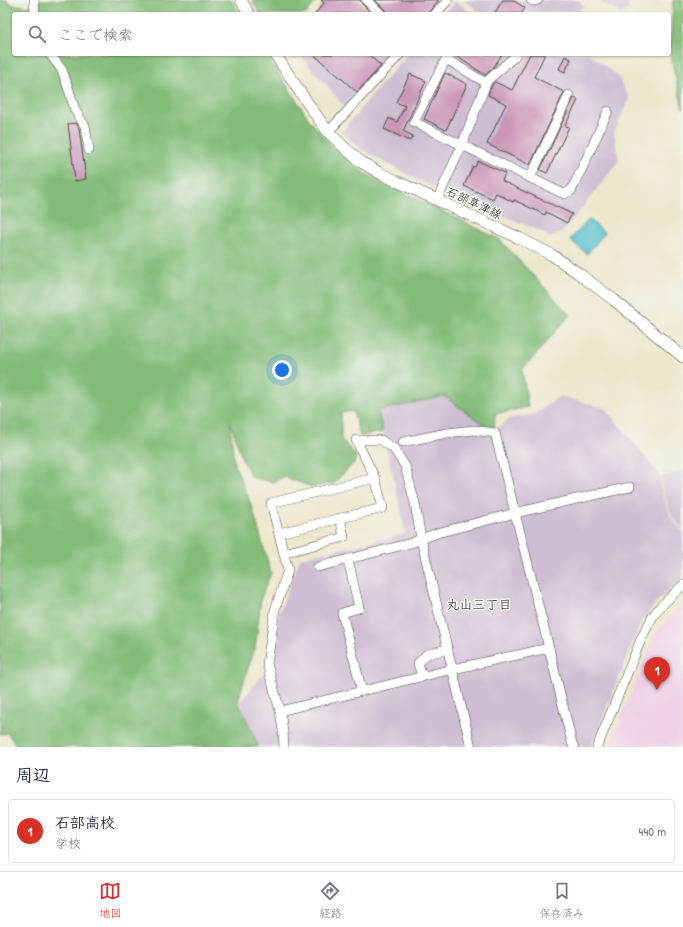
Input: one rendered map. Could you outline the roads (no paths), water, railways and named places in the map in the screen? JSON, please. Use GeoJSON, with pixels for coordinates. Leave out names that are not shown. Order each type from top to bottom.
{"type":"FeatureCollection","features":[{"type":"Feature","properties":{"kind":"main road"},"geometry":{"type":"LineString","coordinates":[[241,0],[248,12]]}},
{"type":"Feature","properties":{"kind":"main road","name":"石部草津線"},"geometry":{"type":"LineString","coordinates":[[276,56],[328,132],[361,162],[378,172],[520,238],[552,256],[614,300],[683,357]]}},
{"type":"Feature","properties":{"kind":"street"},"geometry":{"type":"LineString","coordinates":[[34,0],[35,12]]}},
{"type":"Feature","properties":{"kind":"street"},"geometry":{"type":"LineString","coordinates":[[366,0],[379,12]]}},
{"type":"Feature","properties":{"kind":"street"},"geometry":{"type":"LineString","coordinates":[[437,12],[448,0]]}},
{"type":"Feature","properties":{"kind":"street"},"geometry":{"type":"LineString","coordinates":[[531,0],[538,0]]}},
{"type":"Feature","properties":{"kind":"street"},"geometry":{"type":"LineString","coordinates":[[52,56],[62,70],[75,110],[86,126],[89,150]]}},
{"type":"Feature","properties":{"kind":"street"},"geometry":{"type":"LineString","coordinates":[[328,132],[398,56]]}},
{"type":"Feature","properties":{"kind":"street"},"geometry":{"type":"LineString","coordinates":[[437,200],[462,145],[487,81],[515,56]]}},
{"type":"Feature","properties":{"kind":"street"},"geometry":{"type":"LineString","coordinates":[[486,83],[446,58],[414,122],[564,194],[571,191],[608,111]]}},
{"type":"Feature","properties":{"kind":"street"},"geometry":{"type":"LineString","coordinates":[[530,178],[569,96]]}},
{"type":"Feature","properties":{"kind":"street"},"geometry":{"type":"LineString","coordinates":[[403,442],[447,433],[474,430],[495,433],[574,747]]}},
{"type":"Feature","properties":{"kind":"street"},"geometry":{"type":"LineString","coordinates":[[279,533],[383,508],[375,478],[356,440],[381,440],[394,449],[405,466],[415,503],[421,539],[472,747]]}},
{"type":"Feature","properties":{"kind":"street"},"geometry":{"type":"LineString","coordinates":[[284,747],[280,711],[267,664],[275,610],[288,570],[271,503],[375,478]]}},
{"type":"Feature","properties":{"kind":"street"},"geometry":{"type":"LineString","coordinates":[[318,567],[411,543],[437,533],[514,513],[630,487]]}},
{"type":"Feature","properties":{"kind":"street"},"geometry":{"type":"LineString","coordinates":[[284,553],[344,537],[340,518]]}},
{"type":"Feature","properties":{"kind":"street"},"geometry":{"type":"LineString","coordinates":[[348,559],[360,608],[342,612],[362,691]]}},
{"type":"Feature","properties":{"kind":"street"},"geometry":{"type":"LineString","coordinates":[[597,747],[642,637],[653,616],[660,607],[683,585]]}},
{"type":"Feature","properties":{"kind":"street"},"geometry":{"type":"LineString","coordinates":[[280,711],[453,669],[549,648]]}},
{"type":"Feature","properties":{"kind":"street"},"geometry":{"type":"LineString","coordinates":[[422,677],[418,663],[427,654],[448,649]]}},
{"type":"Feature","properties":{"kind":"water"},"geometry":{"type":"Polygon","coordinates":[[[589,219],[605,233],[587,254],[570,240],[589,219]]]}},
{"type":"Feature","properties":{"kind":"place","name":"石部高校"},"geometry":{"type":"Point","coordinates":[657,690]}},
{"type":"Feature","properties":{"kind":"district","name":"丸山三丁目"},"geometry":{"type":"Point","coordinates":[479,604]}}]}
